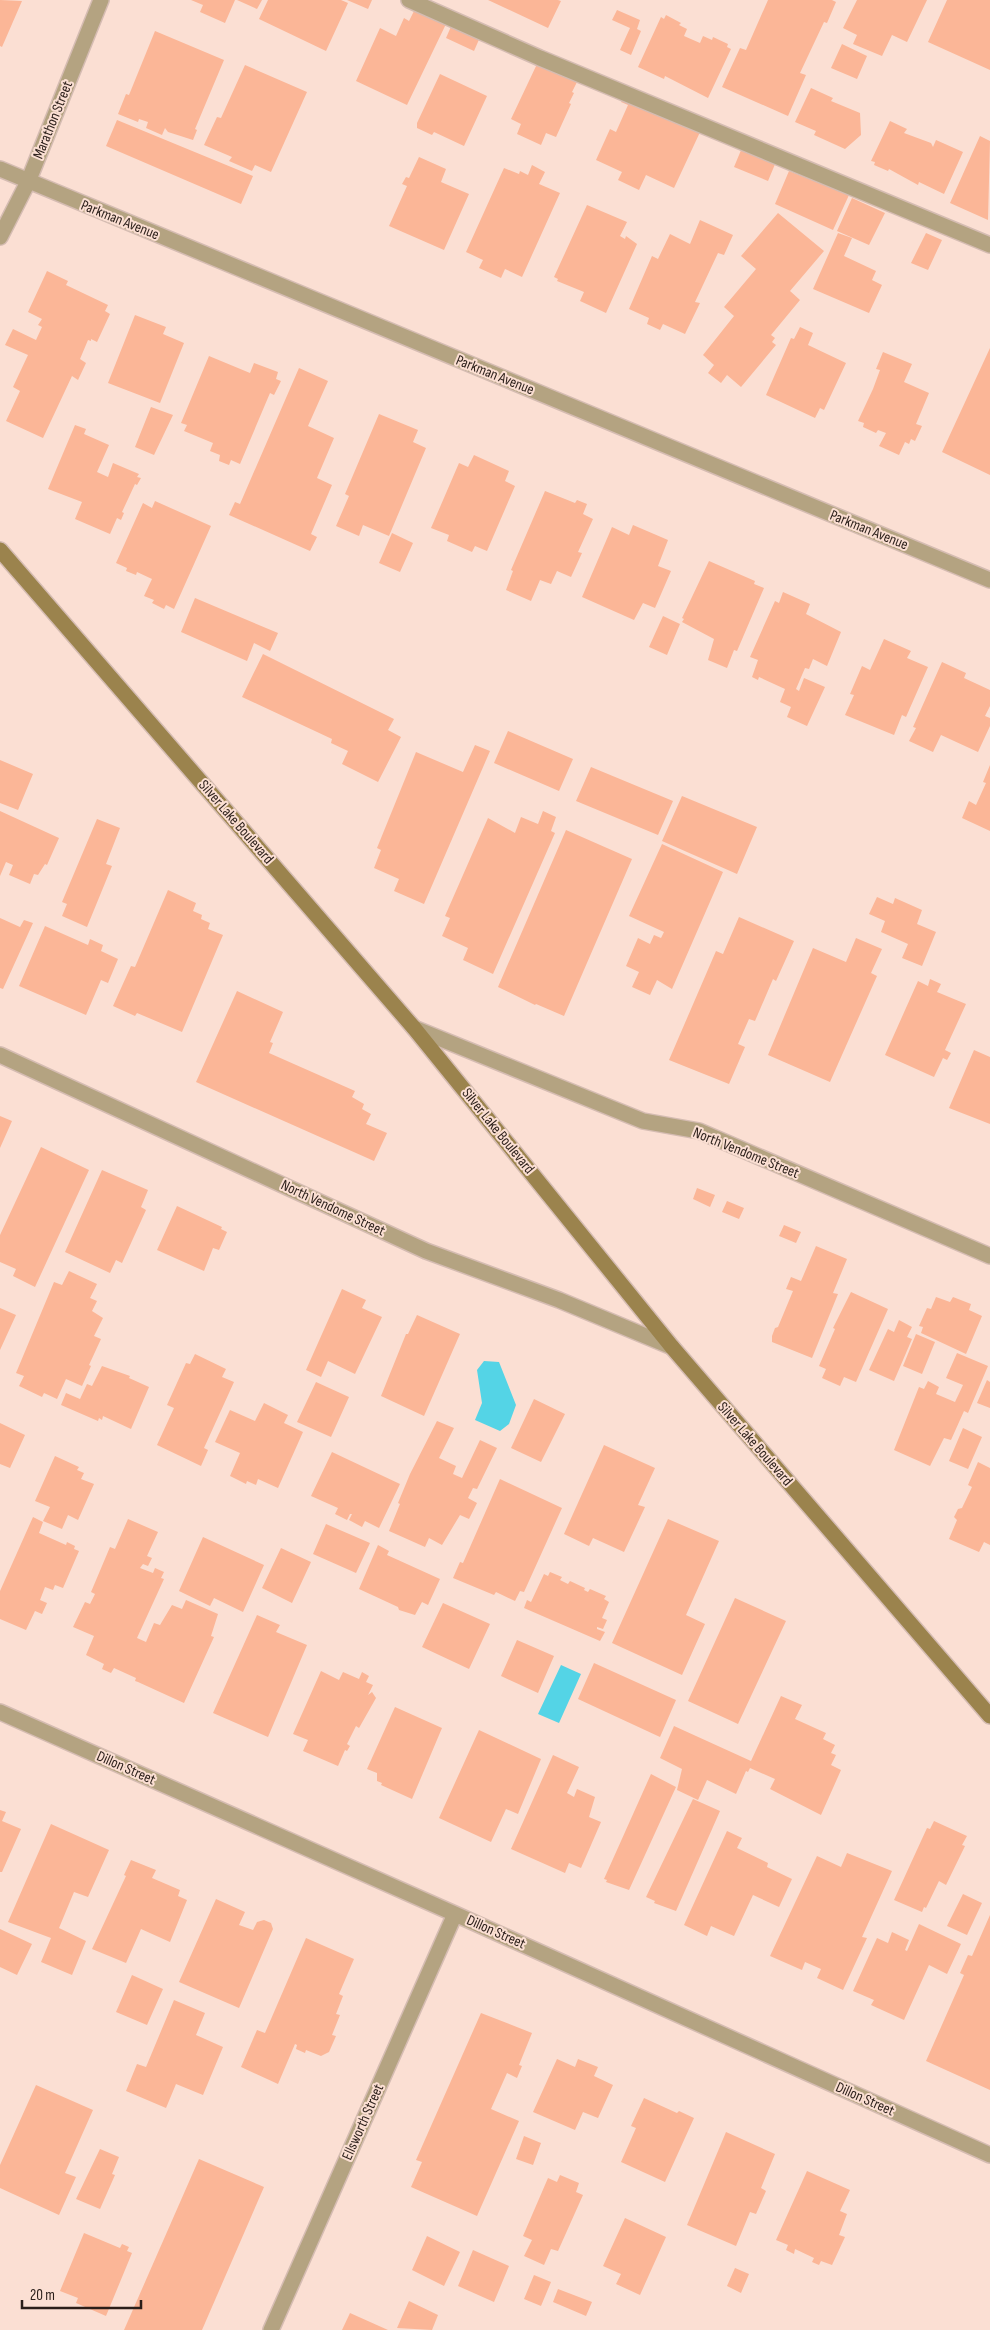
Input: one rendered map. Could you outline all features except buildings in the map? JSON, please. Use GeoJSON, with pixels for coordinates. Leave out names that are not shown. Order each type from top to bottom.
{"type":"FeatureCollection","features":[{"type":"Feature","properties":{"kind":"main road","name":"Silver Lake Boulevard"},"geometry":{"type":"LineString","coordinates":[[0,550],[414,1028],[672,1347],[990,1716]]}},
{"type":"Feature","properties":{"kind":"street","name":"Marathon Street"},"geometry":{"type":"LineString","coordinates":[[0,237],[28,182],[101,0]]}},
{"type":"Feature","properties":{"kind":"street"},"geometry":{"type":"LineString","coordinates":[[409,0],[540,58],[990,245]]}},
{"type":"Feature","properties":{"kind":"street","name":"Parkman Avenue"},"geometry":{"type":"LineString","coordinates":[[0,169],[990,580]]}},
{"type":"Feature","properties":{"kind":"street","name":"North Vendome Street"},"geometry":{"type":"LineString","coordinates":[[414,1028],[643,1120],[699,1131],[990,1256]]}},
{"type":"Feature","properties":{"kind":"street","name":"North Vendome Street"},"geometry":{"type":"LineString","coordinates":[[0,1054],[426,1251],[559,1300],[672,1347]]}},
{"type":"Feature","properties":{"kind":"street","name":"Dillon Street"},"geometry":{"type":"LineString","coordinates":[[0,1712],[990,2155]]}},
{"type":"Feature","properties":{"kind":"street","name":"Ellsworth Street"},"geometry":{"type":"LineString","coordinates":[[271,2330],[455,1914]]}},
{"type":"Feature","properties":{"kind":"water"},"geometry":{"type":"Polygon","coordinates":[[[484,1361],[499,1362],[516,1405],[509,1424],[500,1431],[475,1420],[482,1403],[477,1370],[484,1361]]]}},
{"type":"Feature","properties":{"kind":"water"},"geometry":{"type":"Polygon","coordinates":[[[561,1665],[581,1674],[559,1723],[538,1714],[561,1665]]]}}]}
